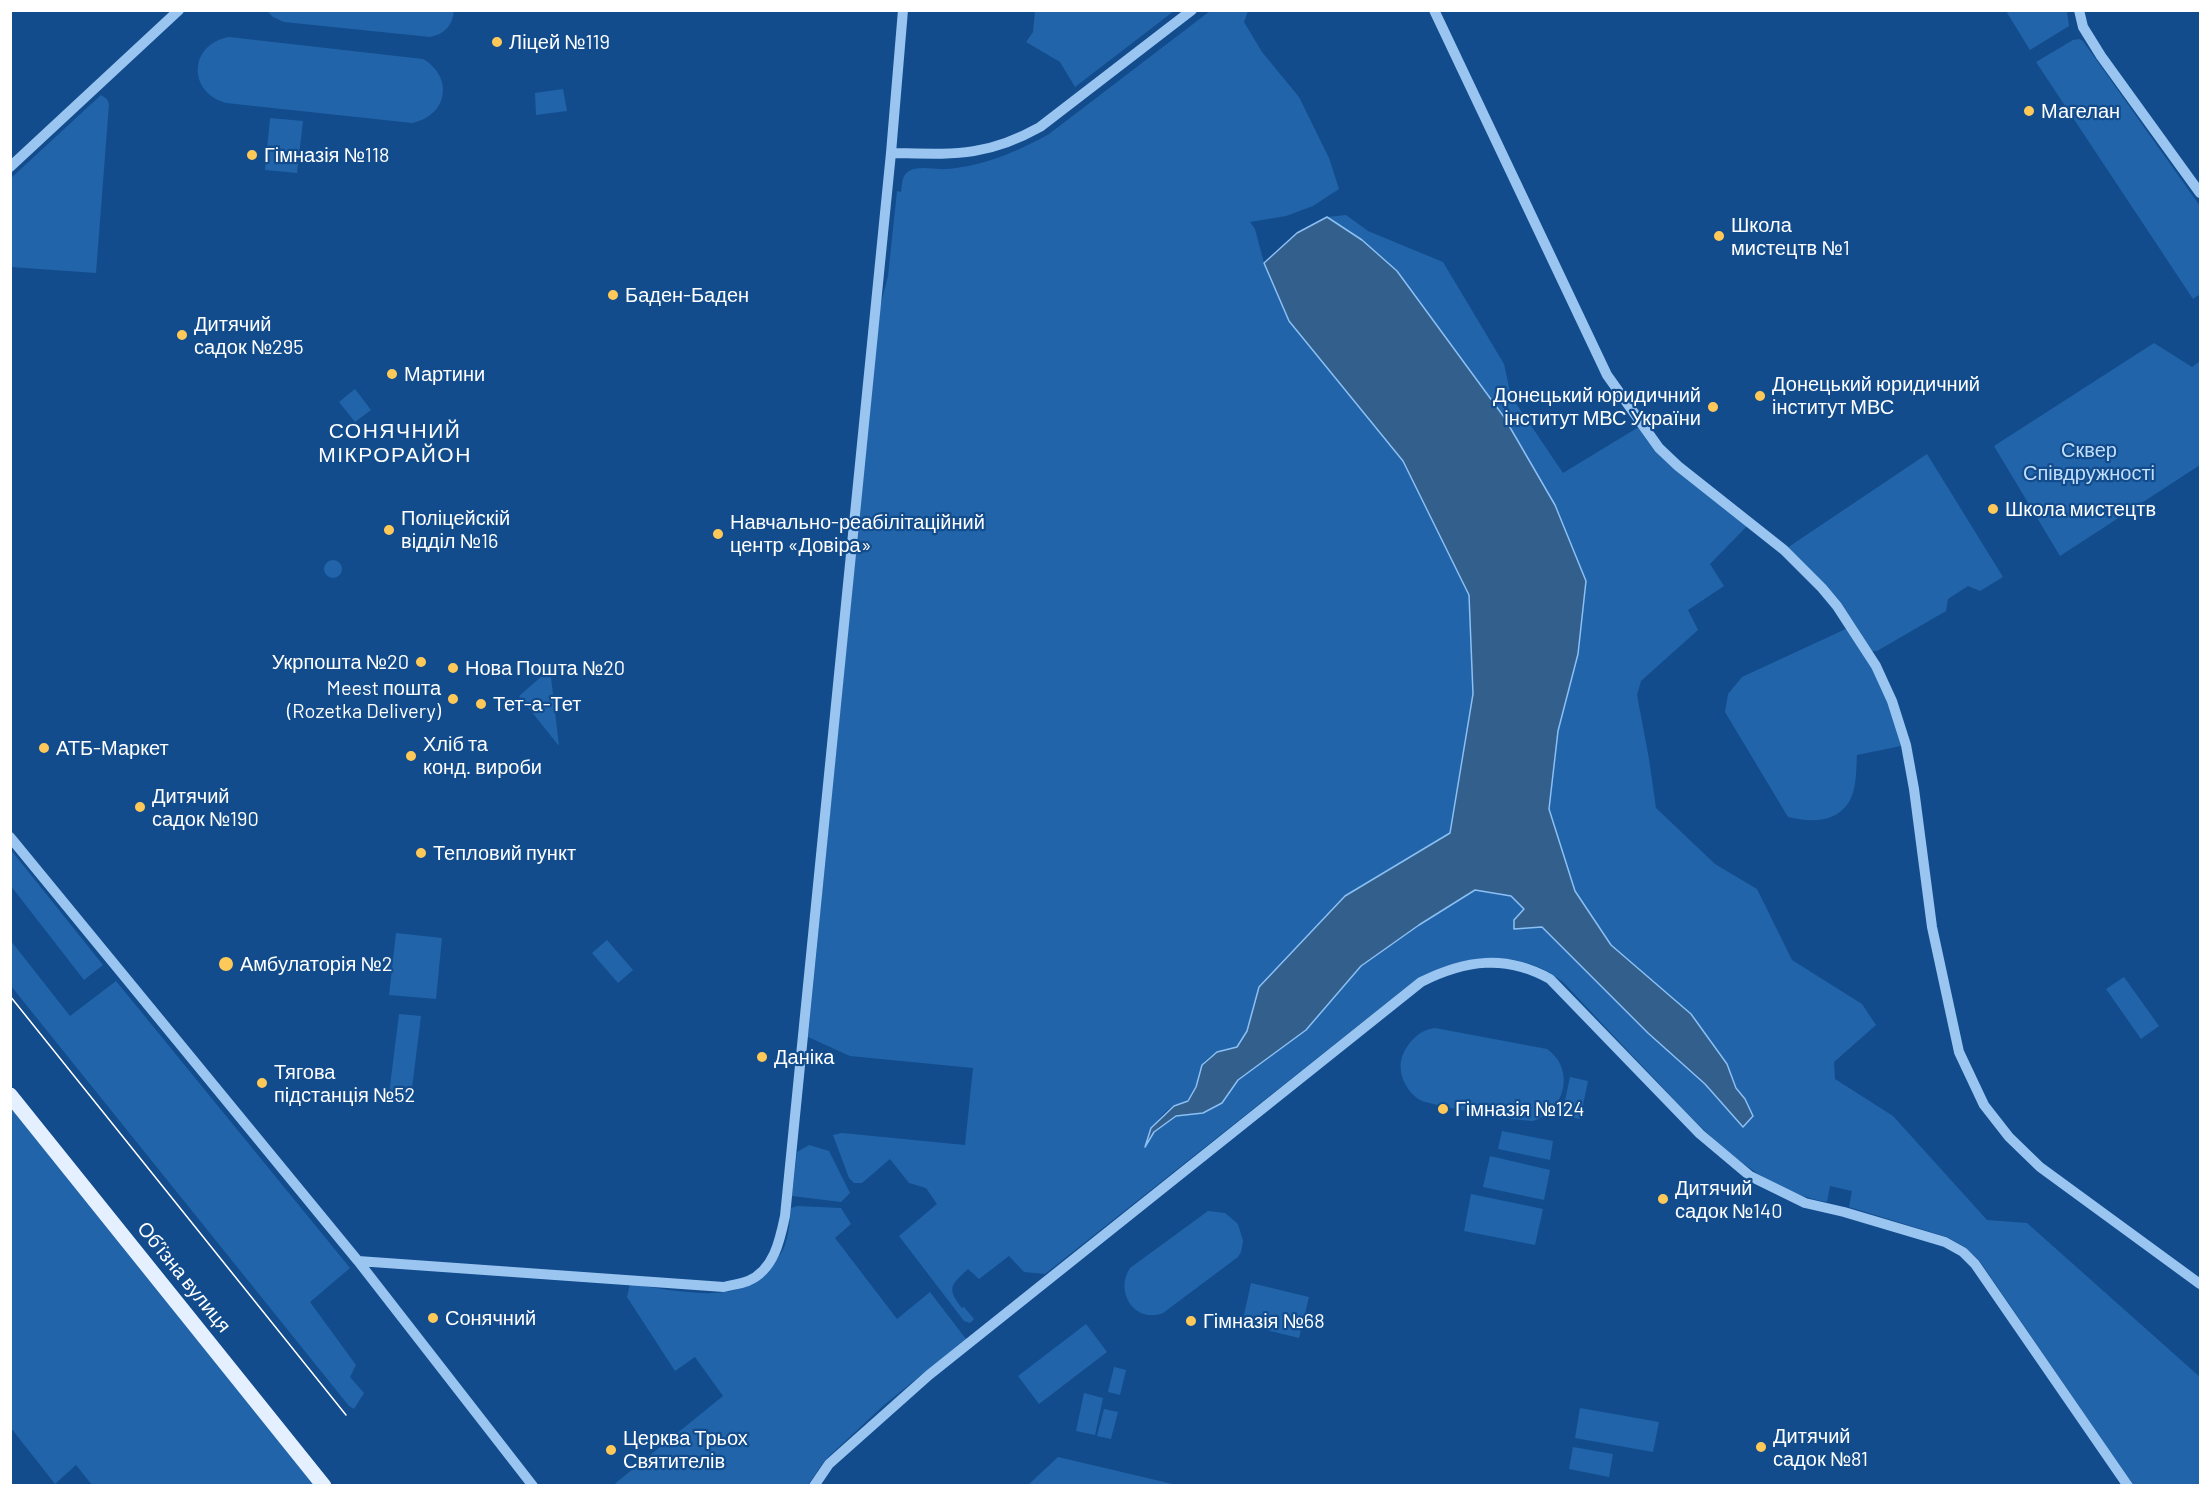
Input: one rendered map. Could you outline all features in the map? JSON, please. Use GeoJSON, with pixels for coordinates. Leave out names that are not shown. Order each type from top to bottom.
{"type":"FeatureCollection","features":[{"type":"Feature","properties":{"kind":"main road","name":"Обʼїзна вулиця"},"geometry":{"type":"LineString","coordinates":[[10,1095],[324,1485]]}},
{"type":"Feature","properties":{"kind":"street"},"geometry":{"type":"LineString","coordinates":[[10,167],[179,10]]}},
{"type":"Feature","properties":{"kind":"street"},"geometry":{"type":"LineString","coordinates":[[358,1261],[724,1287],[749,1281],[759,1274],[779,1245],[785,1216],[891,153],[903,10]]}},
{"type":"Feature","properties":{"kind":"street"},"geometry":{"type":"LineString","coordinates":[[891,153],[963,154],[998,147],[1020,138],[1040,127],[1192,10]]}},
{"type":"Feature","properties":{"kind":"street"},"geometry":{"type":"LineString","coordinates":[[1434,10],[1607,375],[1659,448],[1678,466],[1784,550],[1822,588],[1837,606],[1875,666],[1893,701],[1906,745],[1932,927],[1959,1052],[1984,1105],[2009,1137],[2040,1167],[2200,1284]]}},
{"type":"Feature","properties":{"kind":"street"},"geometry":{"type":"LineString","coordinates":[[2079,10],[2084,27],[2101,56],[2200,193]]}},
{"type":"Feature","properties":{"kind":"street"},"geometry":{"type":"LineString","coordinates":[[10,837],[358,1261],[533,1485]]}},
{"type":"Feature","properties":{"kind":"street"},"geometry":{"type":"LineString","coordinates":[[814,1485],[829,1464],[929,1375],[1421,982],[1441,972],[1478,963],[1508,963],[1526,967],[1550,979],[1700,1134],[1750,1176],[1805,1203],[1945,1242],[1963,1252],[1975,1264],[2128,1485]]}},
{"type":"Feature","properties":{"kind":"green space"},"geometry":{"type":"Polygon","coordinates":[[[454,10],[447,28],[440,34],[430,37],[284,22],[267,11],[454,10]]]}},
{"type":"Feature","properties":{"kind":"green space"},"geometry":{"type":"Polygon","coordinates":[[[1035,10],[1174,11],[1075,87],[1060,62],[1026,42],[1033,32],[1035,10]]]}},
{"type":"Feature","properties":{"kind":"green space"},"geometry":{"type":"Polygon","coordinates":[[[1210,11],[1248,11],[1244,22],[1262,52],[1299,97],[1329,158],[1339,189],[1313,206],[1286,216],[1250,222],[1255,229],[1264,263],[1353,398],[1403,461],[1469,595],[1473,694],[1450,834],[1345,896],[1259,987],[1247,1031],[1237,1047],[1216,1053],[1207,1059],[1201,1067],[1190,1098],[1173,1106],[1160,1118],[1147,1144],[1154,1132],[1176,1116],[1203,1113],[1222,1103],[1238,1080],[1306,1030],[1361,966],[1419,925],[1475,890],[1511,896],[1524,909],[1514,920],[1542,927],[1648,1033],[1705,1084],[1743,1127],[1745,1099],[1737,1088],[1727,1064],[1691,1014],[1611,945],[1575,891],[1549,809],[1558,731],[1578,654],[1586,581],[1555,505],[1504,417],[1397,271],[1362,240],[1327,217],[1346,215],[1368,231],[1443,262],[1504,364],[1511,396],[1563,473],[1642,425],[1659,448],[1749,524],[1710,564],[1724,586],[1688,610],[1698,630],[1641,681],[1637,695],[1656,808],[1715,864],[1757,889],[1792,960],[1862,1004],[1876,1025],[1834,1062],[1835,1079],[1893,1116],[1987,1220],[2027,1223],[2200,1377],[2200,1485],[2133,1485],[1979,1260],[1965,1247],[1947,1237],[1849,1207],[1852,1191],[1830,1186],[1827,1202],[1800,1195],[1752,1170],[1709,1135],[1564,983],[1530,964],[1492,958],[1474,960],[1436,970],[1418,978],[1045,1274],[1024,1272],[1009,1256],[979,1279],[968,1269],[954,1283],[952,1291],[962,1308],[964,1307],[974,1319],[970,1323],[964,1321],[899,1236],[937,1204],[926,1188],[909,1183],[890,1159],[862,1183],[854,1183],[849,1178],[833,1135],[842,1133],[965,1145],[973,1068],[850,1056],[808,1037],[880,307],[888,276],[897,191],[901,192],[905,175],[913,169],[959,168],[986,162],[1049,134],[1210,11]]]}},
{"type":"Feature","properties":{"kind":"green space"},"geometry":{"type":"Polygon","coordinates":[[[2006,11],[2067,11],[2069,26],[2030,50],[2006,11]]]}},
{"type":"Feature","properties":{"kind":"green space"},"geometry":{"type":"Polygon","coordinates":[[[229,37],[423,59],[439,76],[443,85],[443,95],[433,113],[412,123],[226,103],[213,97],[204,89],[199,79],[198,68],[200,58],[206,49],[216,41],[229,37]]]}},
{"type":"Feature","properties":{"kind":"green space"},"geometry":{"type":"Polygon","coordinates":[[[2073,40],[2083,41],[2200,206],[2200,294],[2193,299],[2036,62],[2073,40]]]}},
{"type":"Feature","properties":{"kind":"green space"},"geometry":{"type":"Polygon","coordinates":[[[563,89],[567,111],[536,115],[535,93],[563,89]]]}},
{"type":"Feature","properties":{"kind":"green space"},"geometry":{"type":"Polygon","coordinates":[[[101,95],[107,99],[109,104],[96,273],[11,267],[11,178],[101,95]]]}},
{"type":"Feature","properties":{"kind":"green space"},"geometry":{"type":"Polygon","coordinates":[[[270,118],[303,121],[297,173],[265,170],[270,118]]]}},
{"type":"Feature","properties":{"kind":"green space","name":"Сквер Співдружності"},"geometry":{"type":"Polygon","coordinates":[[[2154,343],[2192,367],[2200,361],[2200,465],[2060,556],[1994,446],[2154,343]]]}},
{"type":"Feature","properties":{"kind":"green space"},"geometry":{"type":"Polygon","coordinates":[[[355,389],[371,410],[355,422],[339,402],[355,389]]]}},
{"type":"Feature","properties":{"kind":"green space"},"geometry":{"type":"Polygon","coordinates":[[[1927,454],[2003,577],[1980,591],[1968,586],[1948,599],[1946,611],[1877,651],[1872,651],[1787,548],[1927,454]]]}},
{"type":"Feature","properties":{"kind":"green space"},"geometry":{"type":"Polygon","coordinates":[[[333,560],[339,563],[342,569],[339,575],[333,578],[327,575],[324,569],[327,563],[333,560]]]}},
{"type":"Feature","properties":{"kind":"green space"},"geometry":{"type":"Polygon","coordinates":[[[1850,627],[1876,666],[1906,745],[1857,755],[1856,779],[1852,797],[1837,814],[1821,820],[1788,817],[1725,712],[1728,694],[1742,677],[1850,627]]]}},
{"type":"Feature","properties":{"kind":"green space"},"geometry":{"type":"Polygon","coordinates":[[[550,669],[559,746],[519,696],[550,669]]]}},
{"type":"Feature","properties":{"kind":"green space"},"geometry":{"type":"Polygon","coordinates":[[[11,850],[103,965],[84,980],[11,886],[11,850]]]}},
{"type":"Feature","properties":{"kind":"green space"},"geometry":{"type":"Polygon","coordinates":[[[396,933],[442,938],[436,999],[389,995],[396,933]]]}},
{"type":"Feature","properties":{"kind":"green space"},"geometry":{"type":"Polygon","coordinates":[[[607,940],[633,970],[618,983],[592,953],[607,940]]]}},
{"type":"Feature","properties":{"kind":"green space"},"geometry":{"type":"Polygon","coordinates":[[[11,941],[70,1016],[116,981],[350,1268],[310,1302],[356,1365],[350,1377],[364,1393],[354,1409],[349,1406],[11,986],[11,941]]]}},
{"type":"Feature","properties":{"kind":"green space"},"geometry":{"type":"Polygon","coordinates":[[[2124,977],[2159,1026],[2141,1039],[2106,989],[2124,977]]]}},
{"type":"Feature","properties":{"kind":"green space"},"geometry":{"type":"Polygon","coordinates":[[[399,1014],[421,1016],[410,1104],[388,1102],[399,1014]]]}},
{"type":"Feature","properties":{"kind":"green space"},"geometry":{"type":"Polygon","coordinates":[[[1435,1028],[1547,1049],[1562,1067],[1563,1089],[1559,1100],[1553,1109],[1533,1121],[1474,1112],[1420,1100],[1410,1091],[1403,1079],[1401,1059],[1416,1036],[1435,1028]]]}},
{"type":"Feature","properties":{"kind":"green space"},"geometry":{"type":"Polygon","coordinates":[[[1570,1077],[1588,1081],[1580,1119],[1562,1115],[1570,1077]]]}},
{"type":"Feature","properties":{"kind":"green space"},"geometry":{"type":"Polygon","coordinates":[[[10,1095],[324,1485],[92,1485],[76,1465],[55,1484],[11,1428],[10,1095]]]}},
{"type":"Feature","properties":{"kind":"green space"},"geometry":{"type":"Polygon","coordinates":[[[1502,1131],[1553,1141],[1550,1160],[1498,1149],[1502,1131]]]}},
{"type":"Feature","properties":{"kind":"green space"},"geometry":{"type":"Polygon","coordinates":[[[809,1145],[829,1151],[850,1193],[841,1202],[792,1196],[797,1152],[809,1145]]]}},
{"type":"Feature","properties":{"kind":"green space"},"geometry":{"type":"Polygon","coordinates":[[[1490,1156],[1550,1170],[1544,1200],[1483,1187],[1490,1156]]]}},
{"type":"Feature","properties":{"kind":"green space"},"geometry":{"type":"Polygon","coordinates":[[[1471,1194],[1543,1209],[1535,1245],[1464,1231],[1471,1194]]]}},
{"type":"Feature","properties":{"kind":"green space"},"geometry":{"type":"Polygon","coordinates":[[[797,1206],[841,1208],[851,1224],[835,1238],[897,1319],[930,1292],[966,1339],[884,1405],[825,1460],[808,1485],[612,1486],[723,1396],[695,1357],[675,1371],[627,1297],[630,1284],[710,1293],[748,1286],[763,1276],[781,1253],[787,1236],[791,1208],[797,1206]]]}},
{"type":"Feature","properties":{"kind":"green space"},"geometry":{"type":"Polygon","coordinates":[[[1208,1211],[1225,1213],[1238,1224],[1243,1241],[1238,1257],[1163,1313],[1144,1314],[1136,1310],[1130,1304],[1124,1287],[1130,1268],[1208,1211]]]}},
{"type":"Feature","properties":{"kind":"green space"},"geometry":{"type":"Polygon","coordinates":[[[1251,1283],[1309,1297],[1299,1338],[1242,1324],[1251,1283]]]}},
{"type":"Feature","properties":{"kind":"green space"},"geometry":{"type":"Polygon","coordinates":[[[1086,1324],[1107,1352],[1039,1404],[1018,1376],[1086,1324]]]}},
{"type":"Feature","properties":{"kind":"green space"},"geometry":{"type":"Polygon","coordinates":[[[1114,1367],[1126,1370],[1120,1395],[1108,1392],[1114,1367]]]}},
{"type":"Feature","properties":{"kind":"green space"},"geometry":{"type":"Polygon","coordinates":[[[1084,1393],[1103,1398],[1095,1435],[1076,1431],[1084,1393]]]}},
{"type":"Feature","properties":{"kind":"green space"},"geometry":{"type":"Polygon","coordinates":[[[1580,1408],[1659,1422],[1653,1452],[1575,1438],[1580,1408]]]}},
{"type":"Feature","properties":{"kind":"green space"},"geometry":{"type":"Polygon","coordinates":[[[1104,1409],[1118,1412],[1111,1439],[1097,1436],[1104,1409]]]}},
{"type":"Feature","properties":{"kind":"green space"},"geometry":{"type":"Polygon","coordinates":[[[1573,1447],[1613,1454],[1609,1477],[1569,1469],[1573,1447]]]}},
{"type":"Feature","properties":{"kind":"green space"},"geometry":{"type":"Polygon","coordinates":[[[1058,1457],[1177,1485],[1028,1485],[1058,1457]]]}},
{"type":"Feature","properties":{"kind":"shaded area"},"geometry":{"type":"Polygon","coordinates":[[[1327,217],[1362,240],[1397,271],[1504,417],[1555,505],[1586,581],[1578,654],[1558,731],[1549,809],[1575,891],[1611,945],[1691,1014],[1727,1064],[1736,1088],[1745,1099],[1753,1116],[1743,1127],[1705,1084],[1648,1033],[1542,927],[1514,929],[1514,920],[1524,909],[1511,896],[1475,890],[1419,925],[1361,966],[1306,1030],[1238,1080],[1222,1103],[1203,1113],[1176,1116],[1154,1132],[1145,1147],[1151,1128],[1174,1106],[1188,1101],[1196,1087],[1202,1065],[1217,1052],[1237,1047],[1247,1031],[1259,987],[1345,896],[1450,833],[1473,694],[1469,595],[1403,461],[1289,321],[1264,263],[1297,233],[1327,217]]]}},
{"type":"Feature","properties":{"kind":"tram line"},"geometry":{"type":"LineString","coordinates":[[10,996],[346,1415]]}},
{"type":"Feature","properties":{"kind":"place","name":"Ліцей №119"},"geometry":{"type":"Point","coordinates":[497,42]}},
{"type":"Feature","properties":{"kind":"place","name":"Магелан"},"geometry":{"type":"Point","coordinates":[2029,111]}},
{"type":"Feature","properties":{"kind":"place","name":"Гімназія №118"},"geometry":{"type":"Point","coordinates":[252,155]}},
{"type":"Feature","properties":{"kind":"place","name":"Школа мистецтв №1"},"geometry":{"type":"Point","coordinates":[1719,236]}},
{"type":"Feature","properties":{"kind":"place","name":"Баден-Баден"},"geometry":{"type":"Point","coordinates":[613,295]}},
{"type":"Feature","properties":{"kind":"place","name":"Дитячий садок №295"},"geometry":{"type":"Point","coordinates":[182,335]}},
{"type":"Feature","properties":{"kind":"place","name":"Мартини"},"geometry":{"type":"Point","coordinates":[392,374]}},
{"type":"Feature","properties":{"kind":"place","name":"Донецький юридичний інститут МВС"},"geometry":{"type":"Point","coordinates":[1760,396]}},
{"type":"Feature","properties":{"kind":"place","name":"Донецький юридичний інститут МВС України"},"geometry":{"type":"Point","coordinates":[1713,407]}},
{"type":"Feature","properties":{"kind":"place","name":"Школа мистецтв"},"geometry":{"type":"Point","coordinates":[1993,509]}},
{"type":"Feature","properties":{"kind":"place","name":"Поліцейскій відділ №16"},"geometry":{"type":"Point","coordinates":[389,530]}},
{"type":"Feature","properties":{"kind":"place","name":"Навчально-реабілітаційний центр «Довіра»"},"geometry":{"type":"Point","coordinates":[718,534]}},
{"type":"Feature","properties":{"kind":"place","name":"Укрпошта №20"},"geometry":{"type":"Point","coordinates":[421,662]}},
{"type":"Feature","properties":{"kind":"place","name":"Нова Пошта №20"},"geometry":{"type":"Point","coordinates":[453,668]}},
{"type":"Feature","properties":{"kind":"place","name":"Meest пошта (Rozetka Delivery)"},"geometry":{"type":"Point","coordinates":[453,699]}},
{"type":"Feature","properties":{"kind":"place","name":"Тет-а-Тет"},"geometry":{"type":"Point","coordinates":[481,704]}},
{"type":"Feature","properties":{"kind":"place","name":"АТБ-Маркет"},"geometry":{"type":"Point","coordinates":[44,748]}},
{"type":"Feature","properties":{"kind":"place","name":"Хліб та конд. вироби"},"geometry":{"type":"Point","coordinates":[411,756]}},
{"type":"Feature","properties":{"kind":"place","name":"Дитячий садок №190"},"geometry":{"type":"Point","coordinates":[140,807]}},
{"type":"Feature","properties":{"kind":"place","name":"Тепловий пункт"},"geometry":{"type":"Point","coordinates":[421,853]}},
{"type":"Feature","properties":{"kind":"place","name":"Амбулаторія №2"},"geometry":{"type":"Point","coordinates":[226,964]}},
{"type":"Feature","properties":{"kind":"place","name":"Даніка"},"geometry":{"type":"Point","coordinates":[762,1057]}},
{"type":"Feature","properties":{"kind":"place","name":"Тягова підстанція №52"},"geometry":{"type":"Point","coordinates":[262,1083]}},
{"type":"Feature","properties":{"kind":"place","name":"Гімназія №124"},"geometry":{"type":"Point","coordinates":[1443,1109]}},
{"type":"Feature","properties":{"kind":"place","name":"Дитячий садок №140"},"geometry":{"type":"Point","coordinates":[1663,1199]}},
{"type":"Feature","properties":{"kind":"place","name":"Сонячний"},"geometry":{"type":"Point","coordinates":[433,1318]}},
{"type":"Feature","properties":{"kind":"place","name":"Гімназія №68"},"geometry":{"type":"Point","coordinates":[1191,1321]}},
{"type":"Feature","properties":{"kind":"place","name":"Дитячий садок №81"},"geometry":{"type":"Point","coordinates":[1761,1447]}},
{"type":"Feature","properties":{"kind":"place","name":"Церква Трьох Святителів"},"geometry":{"type":"Point","coordinates":[611,1450]}},
{"type":"Feature","properties":{"kind":"district","name":"СОНЯЧНИЙ МІКРОРАЙОН"},"geometry":{"type":"Point","coordinates":[395,443]}}]}
